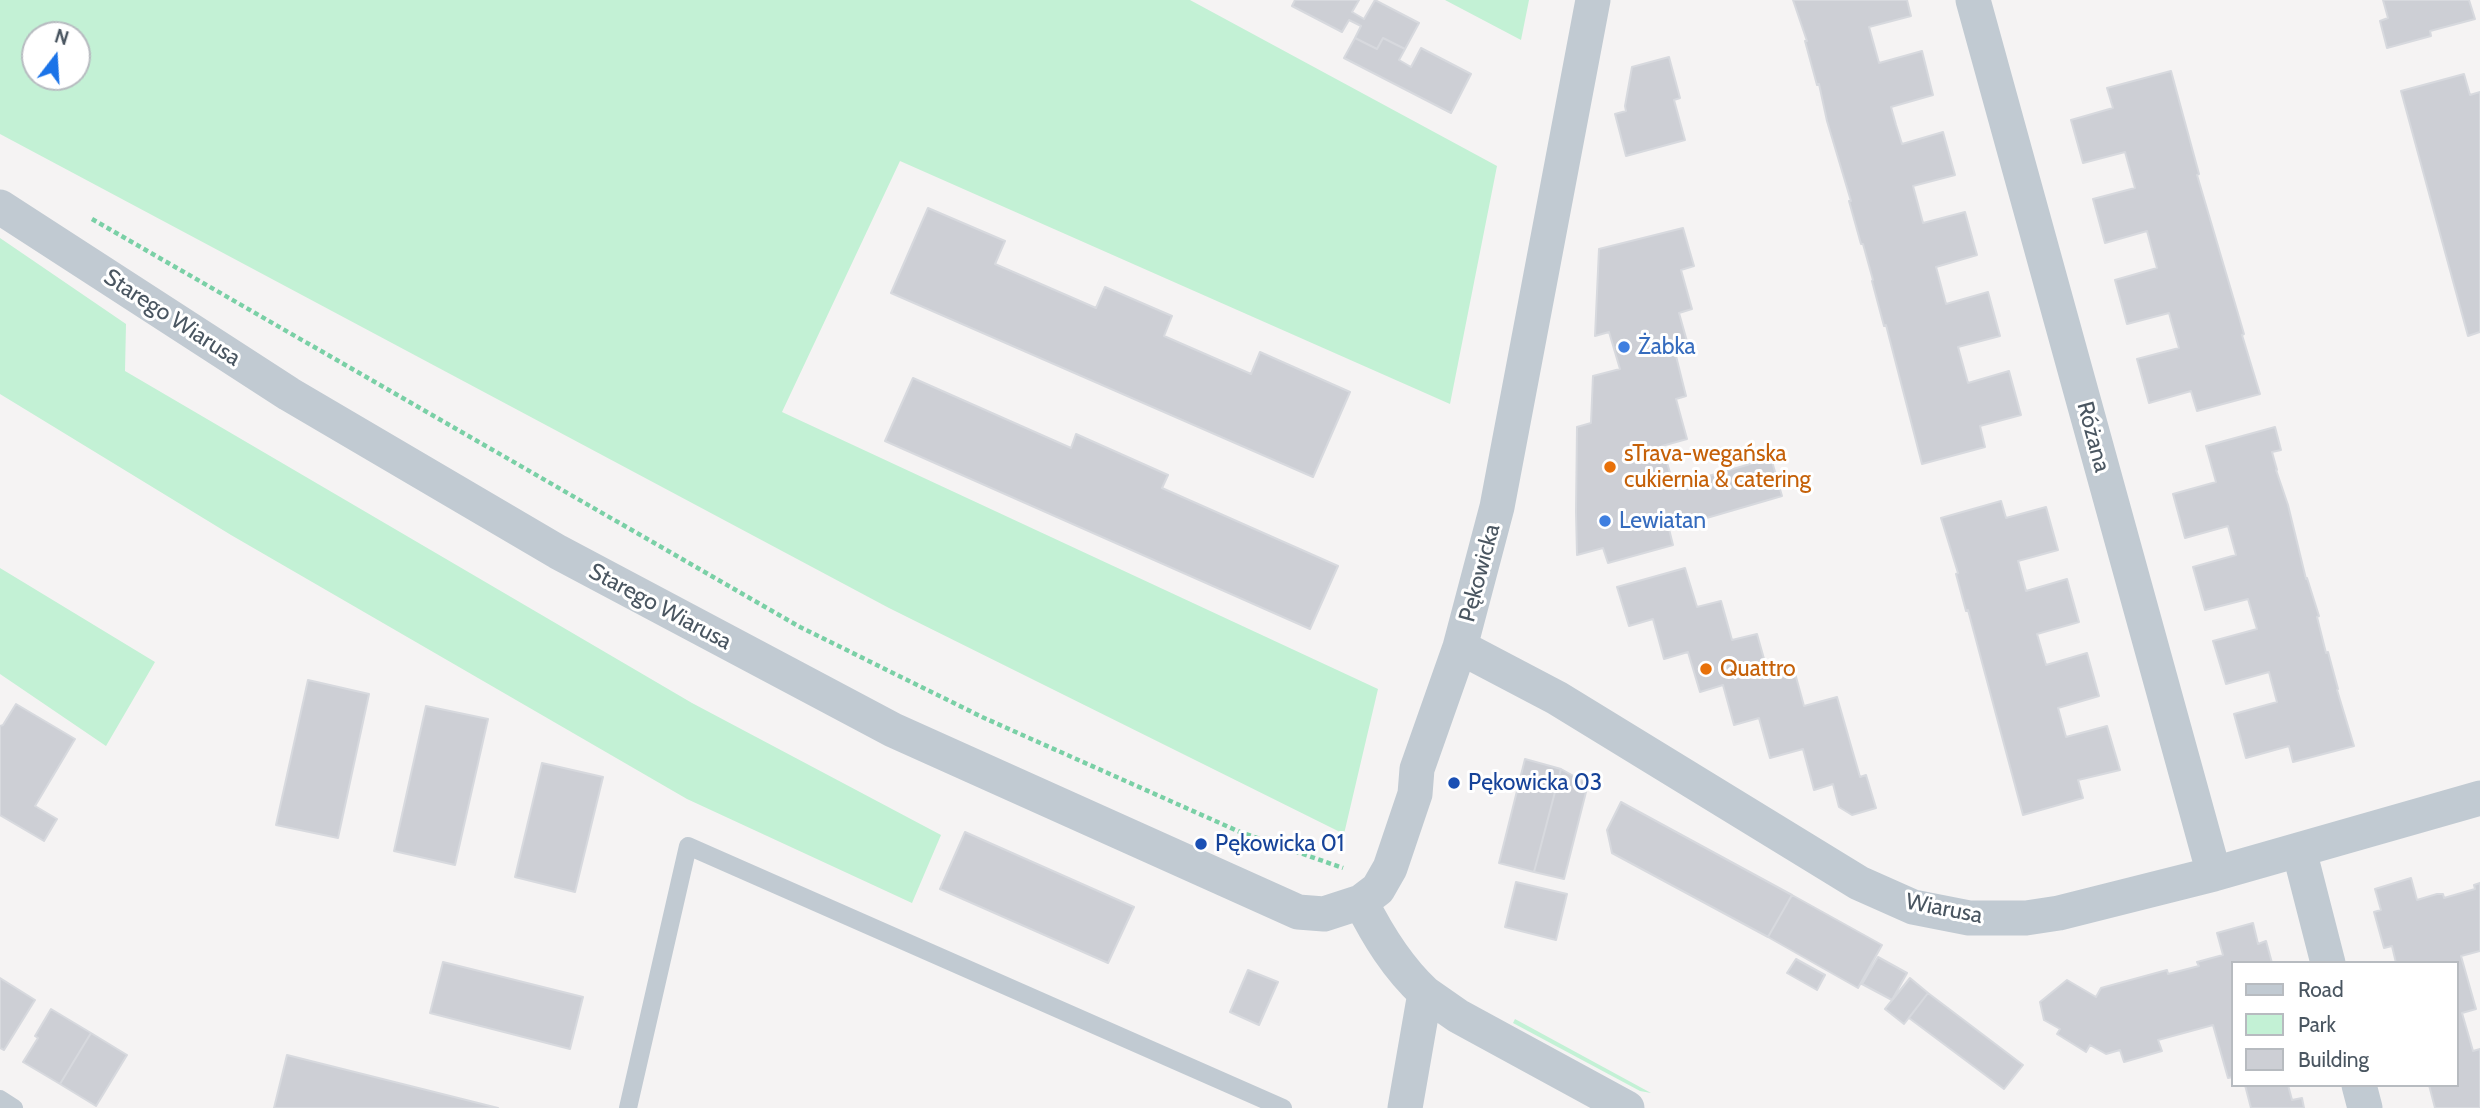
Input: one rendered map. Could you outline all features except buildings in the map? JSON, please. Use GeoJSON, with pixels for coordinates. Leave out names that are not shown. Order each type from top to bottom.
{"type":"FeatureCollection","features":[{"type":"Feature","properties":{"kind":"street","name":"Pękowicka"},"geometry":{"type":"LineString","coordinates":[[1357,887],[1378,890],[1390,868],[1415,794],[1417,769],[1460,647],[1497,507],[1593,0]]}},
{"type":"Feature","properties":{"kind":"street","name":"Różana"},"geometry":{"type":"LineString","coordinates":[[1973,0],[2214,874]]}},
{"type":"Feature","properties":{"kind":"street","name":"Starego Wiarusa"},"geometry":{"type":"LineString","coordinates":[[0,207],[289,394],[558,552],[893,730],[1298,912],[1324,914],[1357,887]]}},
{"type":"Feature","properties":{"kind":"street","name":"Wiarusa"},"geometry":{"type":"LineString","coordinates":[[1460,647],[1557,698],[1859,883],[1913,907],[1969,918],[2026,918],[2059,913],[2214,874],[2480,798]]}},
{"type":"Feature","properties":{"kind":"street"},"geometry":{"type":"LineString","coordinates":[[2299,850],[2327,961]]}},
{"type":"Feature","properties":{"kind":"street"},"geometry":{"type":"LineString","coordinates":[[1357,887],[1372,924],[1403,972],[1425,993],[1458,1016],[1627,1108]]}},
{"type":"Feature","properties":{"kind":"street"},"geometry":{"type":"LineString","coordinates":[[1405,1108],[1425,993]]}},
{"type":"Feature","properties":{"kind":"street"},"geometry":{"type":"LineString","coordinates":[[2360,1087],[2365,1108]]}},
{"type":"Feature","properties":{"kind":"lane"},"geometry":{"type":"LineString","coordinates":[[628,1108],[688,846],[1283,1108]]}},
{"type":"Feature","properties":{"kind":"lane"},"geometry":{"type":"LineString","coordinates":[[0,1100],[14,1108]]}},
{"type":"Feature","properties":{"kind":"path"},"geometry":{"type":"LineString","coordinates":[[85,215],[800,627],[982,717],[1357,887]]}},
{"type":"Feature","properties":{"kind":"green space"},"geometry":{"type":"Polygon","coordinates":[[[0,0],[1190,0],[1497,166],[1450,404],[900,161],[782,412],[1378,689],[1344,834],[889,608],[0,134],[0,0]]]}},
{"type":"Feature","properties":{"kind":"green space"},"geometry":{"type":"Polygon","coordinates":[[[1445,0],[1529,0],[1521,40],[1445,0]]]}},
{"type":"Feature","properties":{"kind":"green space"},"geometry":{"type":"Polygon","coordinates":[[[0,238],[126,324],[125,371],[692,703],[941,835],[912,903],[687,799],[231,535],[0,394],[0,238]]]}},
{"type":"Feature","properties":{"kind":"green space"},"geometry":{"type":"Polygon","coordinates":[[[0,568],[155,662],[106,746],[0,674],[0,568]]]}},
{"type":"Feature","properties":{"kind":"green space"},"geometry":{"type":"Polygon","coordinates":[[[1515,1019],[1651,1093],[1640,1091],[1513,1023],[1515,1019]]]}},
{"type":"Feature","properties":{"kind":"place","name":"Żabka"},"geometry":{"type":"Point","coordinates":[1624,347]}},
{"type":"Feature","properties":{"kind":"place","name":"sTrava-wegańska cukiernia & catering"},"geometry":{"type":"Point","coordinates":[1610,467]}},
{"type":"Feature","properties":{"kind":"place","name":"Lewiatan"},"geometry":{"type":"Point","coordinates":[1605,521]}},
{"type":"Feature","properties":{"kind":"place","name":"Quattro"},"geometry":{"type":"Point","coordinates":[1706,669]}},
{"type":"Feature","properties":{"kind":"place","name":"Pękowicka 03"},"geometry":{"type":"Point","coordinates":[1454,783]}},
{"type":"Feature","properties":{"kind":"place","name":"Pękowicka 01"},"geometry":{"type":"Point","coordinates":[1201,844]}}]}
